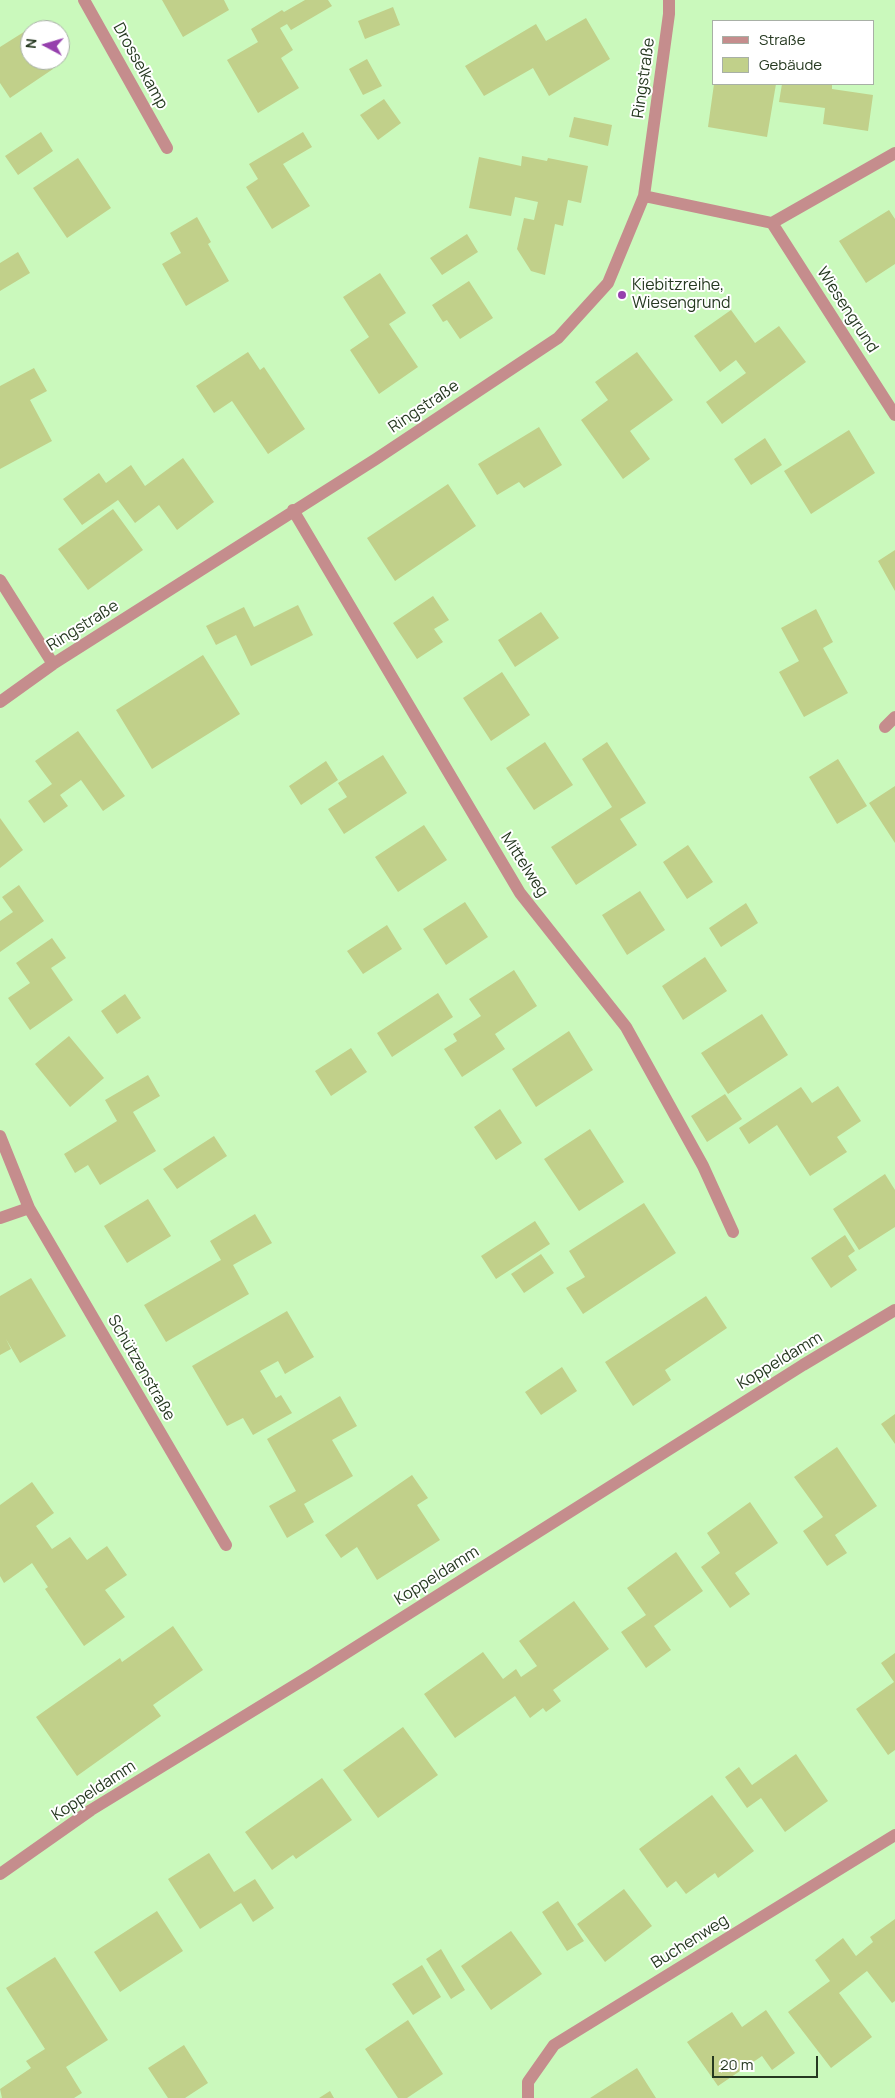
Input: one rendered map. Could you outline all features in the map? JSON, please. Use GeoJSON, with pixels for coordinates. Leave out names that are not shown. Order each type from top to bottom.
{"type":"FeatureCollection","features":[{"type":"Feature","properties":{"kind":"street","name":"Drosselkamp"},"geometry":{"type":"LineString","coordinates":[[84,0],[167,148]]}},
{"type":"Feature","properties":{"kind":"street","name":"Ringstraße"},"geometry":{"type":"LineString","coordinates":[[0,702],[53,664],[376,459],[558,338],[608,283],[644,196],[670,14],[669,0]]}},
{"type":"Feature","properties":{"kind":"street"},"geometry":{"type":"LineString","coordinates":[[644,196],[772,223],[895,153]]}},
{"type":"Feature","properties":{"kind":"street","name":"Wiesengrund"},"geometry":{"type":"LineString","coordinates":[[772,223],[895,415]]}},
{"type":"Feature","properties":{"kind":"street","name":"Mittelweg"},"geometry":{"type":"LineString","coordinates":[[293,510],[520,893],[626,1027],[703,1166],[733,1232]]}},
{"type":"Feature","properties":{"kind":"street"},"geometry":{"type":"LineString","coordinates":[[0,580],[53,664]]}},
{"type":"Feature","properties":{"kind":"street"},"geometry":{"type":"LineString","coordinates":[[885,727],[895,717]]}},
{"type":"Feature","properties":{"kind":"street","name":"Schützenstraße"},"geometry":{"type":"LineString","coordinates":[[0,1136],[29,1208],[226,1545]]}},
{"type":"Feature","properties":{"kind":"street"},"geometry":{"type":"LineString","coordinates":[[0,1218],[29,1208]]}},
{"type":"Feature","properties":{"kind":"street","name":"Koppeldamm"},"geometry":{"type":"LineString","coordinates":[[0,1874],[91,1810],[313,1674],[803,1365],[895,1310]]}},
{"type":"Feature","properties":{"kind":"street","name":"Buchenweg"},"geometry":{"type":"LineString","coordinates":[[528,2098],[528,2082],[554,2044],[895,1835]]}},
{"type":"Feature","properties":{"kind":"building"},"geometry":{"type":"Polygon","coordinates":[[[162,0],[224,0],[229,10],[183,37],[162,0]]]}},
{"type":"Feature","properties":{"kind":"building"},"geometry":{"type":"Polygon","coordinates":[[[305,0],[328,0],[332,6],[291,30],[287,24],[280,28],[293,50],[281,58],[299,88],[258,113],[227,60],[258,42],[251,29],[282,10],[284,12],[305,0]]]}},
{"type":"Feature","properties":{"kind":"building"},"geometry":{"type":"Polygon","coordinates":[[[393,7],[400,25],[365,39],[358,21],[393,7]]]}},
{"type":"Feature","properties":{"kind":"building"},"geometry":{"type":"Polygon","coordinates":[[[586,18],[610,59],[549,96],[533,68],[484,96],[465,66],[536,24],[546,41],[586,18]]]}},
{"type":"Feature","properties":{"kind":"building"},"geometry":{"type":"Polygon","coordinates":[[[20,34],[20,70],[52,70],[10,98],[0,83],[0,47],[20,34]]]}},
{"type":"Feature","properties":{"kind":"building"},"geometry":{"type":"Polygon","coordinates":[[[367,59],[382,86],[363,95],[349,69],[367,59]]]}},
{"type":"Feature","properties":{"kind":"building"},"geometry":{"type":"Polygon","coordinates":[[[714,85],[776,85],[767,137],[708,127],[714,85]]]}},
{"type":"Feature","properties":{"kind":"building"},"geometry":{"type":"Polygon","coordinates":[[[782,85],[832,85],[832,89],[873,95],[868,131],[823,124],[825,108],[779,102],[782,85]]]}},
{"type":"Feature","properties":{"kind":"building"},"geometry":{"type":"Polygon","coordinates":[[[384,99],[401,123],[378,140],[360,115],[384,99]]]}},
{"type":"Feature","properties":{"kind":"building"},"geometry":{"type":"Polygon","coordinates":[[[574,117],[612,125],[608,146],[569,137],[574,117]]]}},
{"type":"Feature","properties":{"kind":"building"},"geometry":{"type":"Polygon","coordinates":[[[41,132],[53,151],[18,175],[5,156],[41,132]]]}},
{"type":"Feature","properties":{"kind":"building"},"geometry":{"type":"Polygon","coordinates":[[[303,132],[312,147],[283,164],[310,206],[272,229],[246,187],[258,179],[249,164],[303,132]]]}},
{"type":"Feature","properties":{"kind":"building"},"geometry":{"type":"Polygon","coordinates":[[[522,156],[547,161],[548,158],[588,166],[581,203],[568,200],[563,226],[555,224],[545,275],[531,271],[517,249],[524,218],[534,220],[538,202],[515,197],[511,216],[469,208],[479,157],[521,166],[522,156]]]}},
{"type":"Feature","properties":{"kind":"building"},"geometry":{"type":"Polygon","coordinates":[[[78,158],[111,208],[67,238],[33,188],[78,158]]]}},
{"type":"Feature","properties":{"kind":"building"},"geometry":{"type":"Polygon","coordinates":[[[889,210],[895,219],[895,264],[866,283],[839,241],[889,210]]]}},
{"type":"Feature","properties":{"kind":"building"},"geometry":{"type":"Polygon","coordinates":[[[197,217],[211,242],[208,244],[229,281],[186,306],[162,264],[181,253],[170,233],[197,217]]]}},
{"type":"Feature","properties":{"kind":"building"},"geometry":{"type":"Polygon","coordinates":[[[467,234],[478,252],[442,275],[430,258],[467,234]]]}},
{"type":"Feature","properties":{"kind":"building"},"geometry":{"type":"Polygon","coordinates":[[[18,252],[30,273],[0,291],[0,263],[18,252]]]}},
{"type":"Feature","properties":{"kind":"building"},"geometry":{"type":"Polygon","coordinates":[[[380,273],[406,313],[389,324],[418,367],[379,394],[350,350],[369,337],[343,297],[380,273]]]}},
{"type":"Feature","properties":{"kind":"building"},"geometry":{"type":"Polygon","coordinates":[[[469,281],[493,318],[460,339],[447,320],[443,322],[432,305],[469,281]]]}},
{"type":"Feature","properties":{"kind":"building"},"geometry":{"type":"Polygon","coordinates":[[[731,310],[755,343],[779,326],[806,362],[722,424],[706,402],[746,373],[736,360],[720,372],[694,336],[731,310]]]}},
{"type":"Feature","properties":{"kind":"building"},"geometry":{"type":"Polygon","coordinates":[[[248,352],[260,370],[264,367],[305,429],[268,454],[232,401],[214,413],[196,386],[248,352]]]}},
{"type":"Feature","properties":{"kind":"building"},"geometry":{"type":"Polygon","coordinates":[[[637,352],[673,400],[630,431],[650,459],[623,479],[581,420],[608,400],[595,382],[637,352]]]}},
{"type":"Feature","properties":{"kind":"building"},"geometry":{"type":"Polygon","coordinates":[[[34,368],[47,391],[30,400],[52,441],[0,469],[0,386],[34,368]]]}},
{"type":"Feature","properties":{"kind":"building"},"geometry":{"type":"Polygon","coordinates":[[[539,427],[562,465],[524,488],[519,482],[497,495],[478,464],[539,427]]]}},
{"type":"Feature","properties":{"kind":"building"},"geometry":{"type":"Polygon","coordinates":[[[849,430],[875,473],[811,514],[784,471],[849,430]]]}},
{"type":"Feature","properties":{"kind":"building"},"geometry":{"type":"Polygon","coordinates":[[[765,438],[782,465],[751,485],[734,459],[765,438]]]}},
{"type":"Feature","properties":{"kind":"building"},"geometry":{"type":"Polygon","coordinates":[[[183,458],[214,502],[177,530],[159,505],[135,523],[118,500],[82,525],[63,499],[99,473],[106,483],[131,465],[145,486],[183,458]]]}},
{"type":"Feature","properties":{"kind":"building"},"geometry":{"type":"Polygon","coordinates":[[[448,484],[476,526],[395,581],[367,538],[448,484]]]}},
{"type":"Feature","properties":{"kind":"building"},"geometry":{"type":"Polygon","coordinates":[[[113,509],[143,550],[88,590],[58,549],[113,509]]]}},
{"type":"Feature","properties":{"kind":"building"},"geometry":{"type":"Polygon","coordinates":[[[895,550],[895,591],[878,561],[895,550]]]}},
{"type":"Feature","properties":{"kind":"building"},"geometry":{"type":"Polygon","coordinates":[[[433,596],[449,620],[434,629],[443,642],[417,659],[393,623],[433,596]]]}},
{"type":"Feature","properties":{"kind":"building"},"geometry":{"type":"Polygon","coordinates":[[[298,605],[313,635],[251,666],[236,635],[216,645],[206,626],[244,607],[254,627],[298,605]]]}},
{"type":"Feature","properties":{"kind":"building"},"geometry":{"type":"Polygon","coordinates":[[[816,609],[833,642],[823,648],[848,693],[804,717],[779,672],[799,661],[781,628],[816,609]]]}},
{"type":"Feature","properties":{"kind":"building"},"geometry":{"type":"Polygon","coordinates":[[[541,612],[559,638],[515,667],[498,640],[541,612]]]}},
{"type":"Feature","properties":{"kind":"building"},"geometry":{"type":"Polygon","coordinates":[[[203,655],[240,714],[152,769],[116,710],[203,655]]]}},
{"type":"Feature","properties":{"kind":"building"},"geometry":{"type":"Polygon","coordinates":[[[502,672],[530,715],[491,741],[463,698],[502,672]]]}},
{"type":"Feature","properties":{"kind":"building"},"geometry":{"type":"Polygon","coordinates":[[[78,731],[125,796],[103,811],[81,780],[60,795],[68,806],[44,823],[28,801],[52,784],[35,761],[78,731]]]}},
{"type":"Feature","properties":{"kind":"building"},"geometry":{"type":"Polygon","coordinates":[[[545,742],[573,785],[534,810],[506,768],[545,742]]]}},
{"type":"Feature","properties":{"kind":"building"},"geometry":{"type":"Polygon","coordinates":[[[607,742],[646,803],[620,819],[637,845],[576,885],[551,847],[612,807],[582,759],[607,742]]]}},
{"type":"Feature","properties":{"kind":"building"},"geometry":{"type":"Polygon","coordinates":[[[383,755],[407,793],[344,834],[328,809],[347,797],[338,783],[383,755]]]}},
{"type":"Feature","properties":{"kind":"building"},"geometry":{"type":"Polygon","coordinates":[[[838,759],[867,806],[837,824],[809,777],[838,759]]]}},
{"type":"Feature","properties":{"kind":"building"},"geometry":{"type":"Polygon","coordinates":[[[326,761],[338,780],[301,805],[289,786],[326,761]]]}},
{"type":"Feature","properties":{"kind":"building"},"geometry":{"type":"Polygon","coordinates":[[[895,786],[895,843],[869,803],[895,786]]]}},
{"type":"Feature","properties":{"kind":"building"},"geometry":{"type":"Polygon","coordinates":[[[0,818],[23,850],[0,868],[0,818]]]}},
{"type":"Feature","properties":{"kind":"building"},"geometry":{"type":"Polygon","coordinates":[[[424,825],[447,860],[398,892],[375,857],[424,825]]]}},
{"type":"Feature","properties":{"kind":"building"},"geometry":{"type":"Polygon","coordinates":[[[688,845],[713,882],[687,899],[663,862],[688,845]]]}},
{"type":"Feature","properties":{"kind":"building"},"geometry":{"type":"Polygon","coordinates":[[[19,885],[44,921],[0,952],[0,921],[13,912],[2,897],[19,885]]]}},
{"type":"Feature","properties":{"kind":"building"},"geometry":{"type":"Polygon","coordinates":[[[640,891],[665,930],[627,955],[602,915],[640,891]]]}},
{"type":"Feature","properties":{"kind":"building"},"geometry":{"type":"Polygon","coordinates":[[[465,902],[488,937],[446,965],[423,929],[465,902]]]}},
{"type":"Feature","properties":{"kind":"building"},"geometry":{"type":"Polygon","coordinates":[[[746,903],[758,923],[721,947],[709,928],[746,903]]]}},
{"type":"Feature","properties":{"kind":"building"},"geometry":{"type":"Polygon","coordinates":[[[387,925],[402,949],[363,974],[347,951],[387,925]]]}},
{"type":"Feature","properties":{"kind":"building"},"geometry":{"type":"Polygon","coordinates":[[[52,938],[66,958],[51,968],[73,1000],[30,1030],[8,998],[30,983],[16,963],[52,938]]]}},
{"type":"Feature","properties":{"kind":"building"},"geometry":{"type":"Polygon","coordinates":[[[705,957],[727,991],[683,1020],[662,986],[705,957]]]}},
{"type":"Feature","properties":{"kind":"building"},"geometry":{"type":"Polygon","coordinates":[[[514,970],[537,1006],[495,1034],[505,1049],[462,1077],[444,1049],[457,1041],[453,1034],[481,1016],[469,999],[514,970]]]}},
{"type":"Feature","properties":{"kind":"building"},"geometry":{"type":"Polygon","coordinates":[[[438,993],[453,1017],[392,1057],[377,1033],[438,993]]]}},
{"type":"Feature","properties":{"kind":"building"},"geometry":{"type":"Polygon","coordinates":[[[125,994],[141,1018],[117,1034],[101,1011],[125,994]]]}},
{"type":"Feature","properties":{"kind":"building"},"geometry":{"type":"Polygon","coordinates":[[[762,1014],[788,1055],[728,1094],[701,1053],[762,1014]]]}},
{"type":"Feature","properties":{"kind":"building"},"geometry":{"type":"Polygon","coordinates":[[[569,1031],[593,1070],[536,1107],[512,1069],[569,1031]]]}},
{"type":"Feature","properties":{"kind":"building"},"geometry":{"type":"Polygon","coordinates":[[[69,1036],[104,1078],[70,1107],[35,1064],[69,1036]]]}},
{"type":"Feature","properties":{"kind":"building"},"geometry":{"type":"Polygon","coordinates":[[[351,1048],[367,1072],[331,1096],[315,1071],[351,1048]]]}},
{"type":"Feature","properties":{"kind":"building"},"geometry":{"type":"Polygon","coordinates":[[[148,1075],[160,1096],[133,1112],[156,1151],[100,1185],[88,1165],[75,1173],[64,1154],[117,1121],[105,1100],[148,1075]]]}},
{"type":"Feature","properties":{"kind":"building"},"geometry":{"type":"Polygon","coordinates":[[[838,1086],[861,1121],[837,1137],[847,1152],[810,1176],[777,1125],[749,1144],[739,1128],[801,1087],[812,1103],[838,1086]]]}},
{"type":"Feature","properties":{"kind":"building"},"geometry":{"type":"Polygon","coordinates":[[[725,1094],[742,1119],[707,1142],[691,1116],[725,1094]]]}},
{"type":"Feature","properties":{"kind":"building"},"geometry":{"type":"Polygon","coordinates":[[[500,1109],[522,1143],[496,1160],[474,1127],[500,1109]]]}},
{"type":"Feature","properties":{"kind":"building"},"geometry":{"type":"Polygon","coordinates":[[[590,1129],[624,1182],[579,1211],[544,1159],[590,1129]]]}},
{"type":"Feature","properties":{"kind":"building"},"geometry":{"type":"Polygon","coordinates":[[[214,1136],[227,1156],[177,1189],[163,1169],[214,1136]]]}},
{"type":"Feature","properties":{"kind":"building"},"geometry":{"type":"Polygon","coordinates":[[[885,1174],[895,1190],[895,1227],[859,1250],[833,1209],[885,1174]]]}},
{"type":"Feature","properties":{"kind":"building"},"geometry":{"type":"Polygon","coordinates":[[[148,1199],[171,1236],[127,1263],[104,1226],[148,1199]]]}},
{"type":"Feature","properties":{"kind":"building"},"geometry":{"type":"Polygon","coordinates":[[[644,1203],[676,1253],[583,1314],[566,1288],[585,1277],[569,1251],[644,1203]]]}},
{"type":"Feature","properties":{"kind":"building"},"geometry":{"type":"Polygon","coordinates":[[[255,1214],[272,1243],[233,1265],[249,1294],[166,1342],[144,1305],[221,1260],[210,1241],[255,1214]]]}},
{"type":"Feature","properties":{"kind":"building"},"geometry":{"type":"Polygon","coordinates":[[[535,1221],[550,1244],[496,1279],[481,1256],[535,1221]]]}},
{"type":"Feature","properties":{"kind":"building"},"geometry":{"type":"Polygon","coordinates":[[[845,1235],[855,1251],[848,1256],[857,1270],[831,1288],[811,1258],[845,1235]]]}},
{"type":"Feature","properties":{"kind":"building"},"geometry":{"type":"Polygon","coordinates":[[[541,1254],[554,1273],[524,1293],[511,1274],[541,1254]]]}},
{"type":"Feature","properties":{"kind":"building"},"geometry":{"type":"Polygon","coordinates":[[[31,1278],[66,1336],[20,1363],[6,1339],[11,1349],[0,1355],[0,1296],[31,1278]]]}},
{"type":"Feature","properties":{"kind":"building"},"geometry":{"type":"Polygon","coordinates":[[[706,1296],[727,1328],[665,1370],[671,1380],[633,1406],[605,1362],[706,1296]]]}},
{"type":"Feature","properties":{"kind":"building"},"geometry":{"type":"Polygon","coordinates":[[[287,1311],[314,1357],[285,1374],[278,1361],[260,1371],[276,1398],[281,1395],[292,1413],[253,1435],[243,1418],[227,1426],[192,1366],[287,1311]]]}},
{"type":"Feature","properties":{"kind":"building"},"geometry":{"type":"Polygon","coordinates":[[[562,1367],[577,1391],[541,1415],[525,1392],[562,1367]]]}},
{"type":"Feature","properties":{"kind":"building"},"geometry":{"type":"Polygon","coordinates":[[[340,1396],[357,1426],[332,1440],[353,1476],[304,1504],[314,1522],[287,1538],[269,1506],[296,1491],[267,1439],[340,1396]]]}},
{"type":"Feature","properties":{"kind":"building"},"geometry":{"type":"Polygon","coordinates":[[[895,1414],[895,1444],[881,1424],[895,1414]]]}},
{"type":"Feature","properties":{"kind":"building"},"geometry":{"type":"Polygon","coordinates":[[[837,1447],[877,1506],[835,1535],[847,1553],[827,1566],[803,1531],[823,1517],[794,1477],[837,1447]]]}},
{"type":"Feature","properties":{"kind":"building"},"geometry":{"type":"Polygon","coordinates":[[[412,1475],[428,1498],[417,1505],[440,1540],[377,1580],[357,1547],[341,1558],[325,1535],[412,1475]]]}},
{"type":"Feature","properties":{"kind":"building"},"geometry":{"type":"Polygon","coordinates":[[[32,1482],[54,1513],[36,1526],[52,1549],[70,1537],[87,1560],[107,1546],[127,1575],[105,1590],[125,1617],[84,1646],[45,1589],[48,1587],[32,1563],[4,1583],[0,1576],[0,1505],[32,1482]]]}},
{"type":"Feature","properties":{"kind":"building"},"geometry":{"type":"Polygon","coordinates":[[[750,1502],[778,1543],[735,1573],[750,1594],[730,1608],[701,1567],[720,1553],[707,1533],[750,1502]]]}},
{"type":"Feature","properties":{"kind":"building"},"geometry":{"type":"Polygon","coordinates":[[[676,1552],[703,1591],[654,1626],[671,1650],[646,1668],[621,1632],[646,1615],[627,1588],[676,1552]]]}},
{"type":"Feature","properties":{"kind":"building"},"geometry":{"type":"Polygon","coordinates":[[[574,1601],[609,1649],[553,1690],[561,1701],[546,1712],[543,1708],[530,1718],[515,1696],[455,1738],[424,1694],[483,1652],[503,1679],[516,1669],[521,1677],[537,1666],[519,1641],[574,1601]]]}},
{"type":"Feature","properties":{"kind":"building"},"geometry":{"type":"Polygon","coordinates":[[[173,1626],[203,1670],[153,1705],[161,1716],[77,1776],[36,1717],[120,1658],[122,1662],[173,1626]]]}},
{"type":"Feature","properties":{"kind":"building"},"geometry":{"type":"Polygon","coordinates":[[[895,1653],[895,1750],[888,1755],[856,1709],[894,1682],[881,1663],[895,1653]]]}},
{"type":"Feature","properties":{"kind":"building"},"geometry":{"type":"Polygon","coordinates":[[[403,1727],[438,1775],[378,1818],[343,1770],[403,1727]]]}},
{"type":"Feature","properties":{"kind":"building"},"geometry":{"type":"Polygon","coordinates":[[[796,1754],[828,1801],[785,1832],[761,1798],[747,1808],[725,1777],[739,1767],[752,1785],[796,1754]]]}},
{"type":"Feature","properties":{"kind":"building"},"geometry":{"type":"Polygon","coordinates":[[[322,1778],[352,1820],[296,1859],[293,1855],[272,1870],[245,1832],[322,1778]]]}},
{"type":"Feature","properties":{"kind":"building"},"geometry":{"type":"Polygon","coordinates":[[[712,1795],[754,1851],[718,1878],[715,1873],[686,1894],[676,1881],[667,1888],[639,1849],[712,1795]]]}},
{"type":"Feature","properties":{"kind":"building"},"geometry":{"type":"Polygon","coordinates":[[[209,1853],[234,1892],[255,1879],[274,1908],[253,1922],[241,1903],[200,1929],[168,1879],[209,1853]]]}},
{"type":"Feature","properties":{"kind":"building"},"geometry":{"type":"Polygon","coordinates":[[[624,1889],[652,1926],[605,1962],[577,1924],[624,1889]]]}},
{"type":"Feature","properties":{"kind":"building"},"geometry":{"type":"Polygon","coordinates":[[[558,1901],[584,1941],[567,1951],[542,1912],[558,1901]]]}},
{"type":"Feature","properties":{"kind":"building"},"geometry":{"type":"Polygon","coordinates":[[[157,1911],[183,1951],[120,1992],[94,1952],[157,1911]]]}},
{"type":"Feature","properties":{"kind":"building"},"geometry":{"type":"Polygon","coordinates":[[[895,1919],[895,2001],[892,2003],[867,1971],[839,1993],[872,2037],[831,2068],[788,2012],[830,1981],[815,1960],[843,1938],[856,1956],[873,1942],[870,1937],[895,1919]]]}},
{"type":"Feature","properties":{"kind":"building"},"geometry":{"type":"Polygon","coordinates":[[[511,1931],[542,1974],[491,2010],[461,1966],[511,1931]]]}},
{"type":"Feature","properties":{"kind":"building"},"geometry":{"type":"Polygon","coordinates":[[[441,1949],[465,1990],[451,1999],[426,1959],[441,1949]]]}},
{"type":"Feature","properties":{"kind":"building"},"geometry":{"type":"Polygon","coordinates":[[[55,1957],[108,2040],[66,2067],[82,2093],[74,2098],[2,2098],[0,2089],[31,2068],[26,2061],[45,2049],[6,1988],[55,1957]]]}},
{"type":"Feature","properties":{"kind":"building"},"geometry":{"type":"Polygon","coordinates":[[[422,1965],[441,1997],[413,2015],[392,1984],[422,1965]]]}},
{"type":"Feature","properties":{"kind":"building"},"geometry":{"type":"Polygon","coordinates":[[[766,2010],[795,2053],[772,2070],[762,2056],[718,2086],[687,2042],[732,2012],[742,2027],[766,2010]]]}},
{"type":"Feature","properties":{"kind":"building"},"geometry":{"type":"Polygon","coordinates":[[[408,2020],[443,2074],[407,2098],[398,2098],[365,2049],[408,2020]]]}},
{"type":"Feature","properties":{"kind":"building"},"geometry":{"type":"Polygon","coordinates":[[[184,2045],[208,2083],[185,2098],[168,2098],[148,2068],[184,2045]]]}},
{"type":"Feature","properties":{"kind":"building"},"geometry":{"type":"Polygon","coordinates":[[[637,2068],[656,2098],[590,2098],[637,2068]]]}},
{"type":"Feature","properties":{"kind":"building"},"geometry":{"type":"Polygon","coordinates":[[[330,2091],[334,2098],[319,2098],[330,2091]]]}},
{"type":"Feature","properties":{"kind":"place","name":"Kiebitzreihe, Wiesengrund"},"geometry":{"type":"Point","coordinates":[622,295]}}]}
